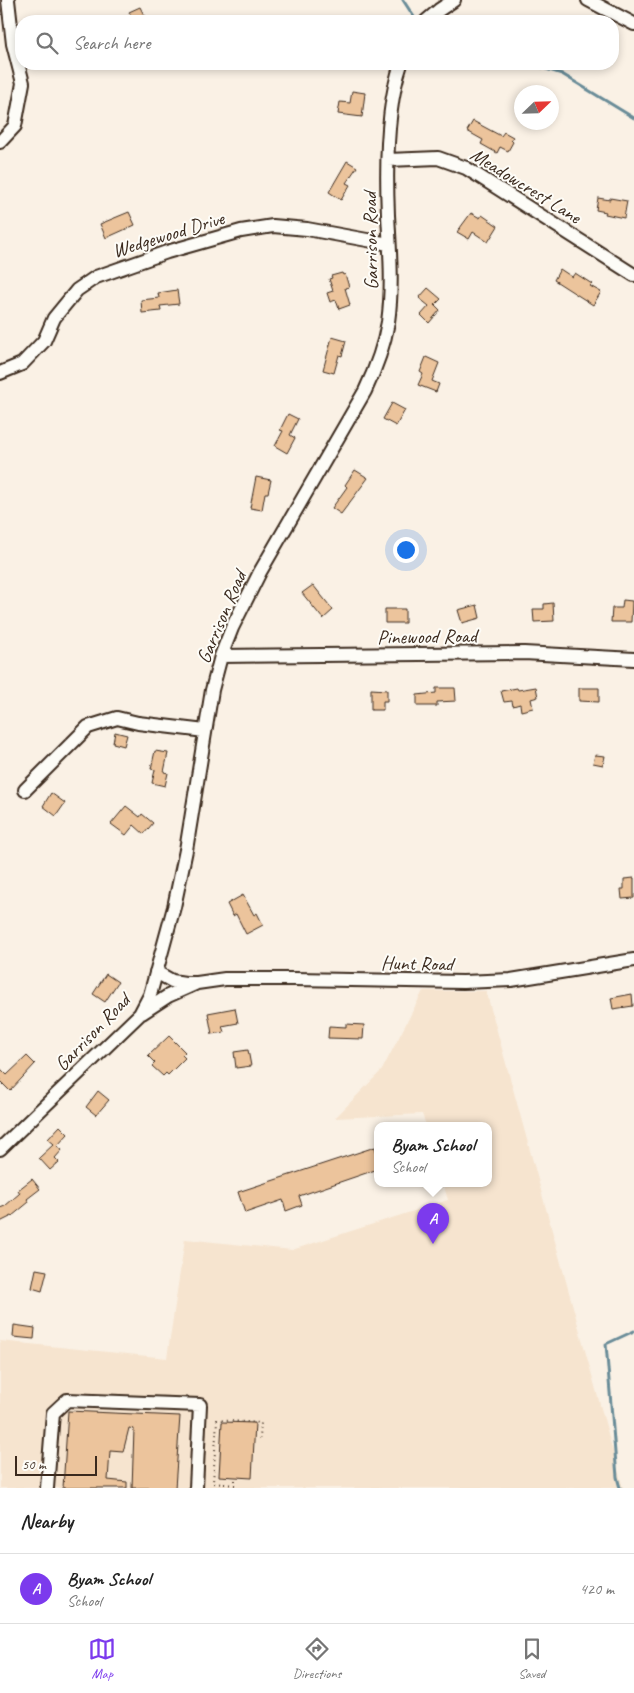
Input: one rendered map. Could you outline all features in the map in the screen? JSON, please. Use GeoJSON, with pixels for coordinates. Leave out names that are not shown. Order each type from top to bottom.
{"type":"FeatureCollection","features":[{"type":"Feature","properties":{"kind":"street"},"geometry":{"type":"LineString","coordinates":[[8,0],[15,52]]}},
{"type":"Feature","properties":{"kind":"street"},"geometry":{"type":"LineString","coordinates":[[434,15],[454,0]]}},
{"type":"Feature","properties":{"kind":"street"},"geometry":{"type":"LineString","coordinates":[[588,0],[617,15]]}},
{"type":"Feature","properties":{"kind":"street"},"geometry":{"type":"LineString","coordinates":[[619,16],[634,24]]}},
{"type":"Feature","properties":{"kind":"street"},"geometry":{"type":"LineString","coordinates":[[0,142],[15,126],[23,83],[20,70]]}},
{"type":"Feature","properties":{"kind":"street","name":"Garrison Road"},"geometry":{"type":"LineString","coordinates":[[0,1149],[140,1014],[150,995],[180,878],[212,690],[221,656],[232,628],[260,572],[365,391],[384,343],[390,296],[387,186],[390,114],[400,70]]}},
{"type":"Feature","properties":{"kind":"street","name":"Meadowcrest Lane"},"geometry":{"type":"LineString","coordinates":[[388,160],[438,158],[466,168],[634,275]]}},
{"type":"Feature","properties":{"kind":"street","name":"Wedgewood Drive"},"geometry":{"type":"LineString","coordinates":[[0,373],[22,364],[44,341],[54,318],[77,290],[96,277],[167,252],[241,231],[273,226],[307,229],[390,244]]}},
{"type":"Feature","properties":{"kind":"street","name":"Pinewood Road"},"geometry":{"type":"LineString","coordinates":[[221,656],[524,653],[634,659]]}},
{"type":"Feature","properties":{"kind":"street"},"geometry":{"type":"LineString","coordinates":[[25,790],[88,728],[117,718],[138,724],[205,731]]}},
{"type":"Feature","properties":{"kind":"street","name":"Hunt Road"},"geometry":{"type":"LineString","coordinates":[[156,972],[172,981],[197,983],[232,979],[463,982],[511,980],[634,960]]}},
{"type":"Feature","properties":{"kind":"street","name":"Hunt Road"},"geometry":{"type":"LineString","coordinates":[[140,1014],[168,996],[197,983]]}},
{"type":"Feature","properties":{"kind":"street"},"geometry":{"type":"LineString","coordinates":[[47,1488],[53,1413],[68,1400],[200,1405],[196,1488]]}},
{"type":"Feature","properties":{"kind":"path"},"geometry":{"type":"LineString","coordinates":[[235,1480],[235,1485],[213,1483],[217,1420],[261,1423],[260,1439]]}},
{"type":"Feature","properties":{"kind":"path"},"geometry":{"type":"LineString","coordinates":[[207,1471],[214,1471]]}},
{"type":"Feature","properties":{"kind":"shaded area"},"geometry":{"type":"Polygon","coordinates":[[[423,991],[486,991],[623,1488],[0,1488],[0,1341],[167,1358],[185,1239],[292,1250],[448,1200],[444,1187],[492,1187],[492,1122],[425,1122],[422,1114],[335,1118],[382,1070],[423,991]]]}},
{"type":"Feature","properties":{"kind":"building"},"geometry":{"type":"Polygon","coordinates":[[[140,7],[144,15],[131,15],[129,12],[140,7]]]}},
{"type":"Feature","properties":{"kind":"building"},"geometry":{"type":"Polygon","coordinates":[[[352,91],[365,93],[362,117],[338,114],[340,102],[350,103],[352,91]]]}},
{"type":"Feature","properties":{"kind":"building"},"geometry":{"type":"Polygon","coordinates":[[[473,121],[501,136],[504,132],[513,137],[511,140],[513,142],[508,151],[500,147],[497,153],[481,144],[483,140],[467,131],[473,121]]]}},
{"type":"Feature","properties":{"kind":"building"},"geometry":{"type":"Polygon","coordinates":[[[347,161],[357,167],[346,183],[350,185],[341,200],[329,192],[347,161]]]}},
{"type":"Feature","properties":{"kind":"building"},"geometry":{"type":"Polygon","coordinates":[[[598,198],[627,201],[624,218],[596,210],[598,198]]]}},
{"type":"Feature","properties":{"kind":"building"},"geometry":{"type":"Polygon","coordinates":[[[129,212],[135,225],[106,238],[100,224],[129,212]]]}},
{"type":"Feature","properties":{"kind":"building"},"geometry":{"type":"Polygon","coordinates":[[[471,213],[480,218],[482,215],[498,226],[488,242],[473,232],[469,239],[457,232],[471,213]]]}},
{"type":"Feature","properties":{"kind":"building"},"geometry":{"type":"Polygon","coordinates":[[[560,269],[572,277],[575,273],[592,284],[590,286],[601,292],[593,305],[554,280],[560,269]]]}},
{"type":"Feature","properties":{"kind":"building"},"geometry":{"type":"Polygon","coordinates":[[[342,273],[343,275],[345,274],[349,287],[345,288],[350,305],[339,309],[336,300],[330,302],[327,293],[333,291],[329,279],[332,278],[331,276],[342,273]]]}},
{"type":"Feature","properties":{"kind":"building"},"geometry":{"type":"Polygon","coordinates":[[[428,288],[441,299],[435,305],[440,310],[429,323],[421,315],[429,306],[419,298],[428,288]]]}},
{"type":"Feature","properties":{"kind":"building"},"geometry":{"type":"Polygon","coordinates":[[[177,290],[179,304],[160,306],[161,311],[142,313],[141,300],[159,298],[158,293],[177,290]]]}},
{"type":"Feature","properties":{"kind":"building"},"geometry":{"type":"Polygon","coordinates":[[[332,337],[346,341],[342,356],[339,355],[334,373],[323,370],[332,337]]]}},
{"type":"Feature","properties":{"kind":"building"},"geometry":{"type":"Polygon","coordinates":[[[426,357],[439,363],[432,381],[439,384],[436,392],[418,385],[423,374],[420,372],[426,357]]]}},
{"type":"Feature","properties":{"kind":"building"},"geometry":{"type":"Polygon","coordinates":[[[392,403],[405,410],[396,426],[383,419],[392,403]]]}},
{"type":"Feature","properties":{"kind":"building"},"geometry":{"type":"Polygon","coordinates":[[[288,414],[298,419],[290,435],[295,438],[287,453],[275,446],[283,431],[280,430],[288,414]]]}},
{"type":"Feature","properties":{"kind":"building"},"geometry":{"type":"Polygon","coordinates":[[[355,470],[368,478],[341,514],[332,508],[347,487],[345,485],[355,470]]]}},
{"type":"Feature","properties":{"kind":"building"},"geometry":{"type":"Polygon","coordinates":[[[256,477],[271,480],[268,493],[265,493],[262,510],[250,508],[256,477]]]}},
{"type":"Feature","properties":{"kind":"building"},"geometry":{"type":"Polygon","coordinates":[[[313,585],[333,610],[323,619],[302,593],[313,585]]]}},
{"type":"Feature","properties":{"kind":"building"},"geometry":{"type":"Polygon","coordinates":[[[623,600],[632,601],[631,622],[611,622],[612,608],[622,608],[623,600]]]}},
{"type":"Feature","properties":{"kind":"building"},"geometry":{"type":"Polygon","coordinates":[[[553,603],[554,621],[534,622],[533,609],[544,609],[544,604],[553,603]]]}},
{"type":"Feature","properties":{"kind":"building"},"geometry":{"type":"Polygon","coordinates":[[[477,605],[480,618],[462,623],[458,610],[477,605]]]}},
{"type":"Feature","properties":{"kind":"building"},"geometry":{"type":"Polygon","coordinates":[[[385,609],[405,609],[405,623],[385,623],[385,609]]]}},
{"type":"Feature","properties":{"kind":"building"},"geometry":{"type":"Polygon","coordinates":[[[536,687],[538,697],[531,699],[533,708],[521,711],[520,704],[513,706],[512,701],[504,702],[501,691],[536,687]]]}},
{"type":"Feature","properties":{"kind":"building"},"geometry":{"type":"Polygon","coordinates":[[[436,688],[455,688],[456,701],[437,702],[437,706],[417,706],[417,695],[436,693],[436,688]]]}},
{"type":"Feature","properties":{"kind":"building"},"geometry":{"type":"Polygon","coordinates":[[[579,688],[599,688],[599,702],[579,701],[579,688]]]}},
{"type":"Feature","properties":{"kind":"building"},"geometry":{"type":"Polygon","coordinates":[[[371,689],[387,690],[387,701],[383,701],[383,710],[371,710],[371,689]]]}},
{"type":"Feature","properties":{"kind":"building"},"geometry":{"type":"Polygon","coordinates":[[[115,732],[127,735],[124,746],[113,743],[115,732]]]}},
{"type":"Feature","properties":{"kind":"building"},"geometry":{"type":"Polygon","coordinates":[[[155,751],[168,753],[164,772],[168,773],[165,786],[152,783],[155,770],[151,769],[155,751]]]}},
{"type":"Feature","properties":{"kind":"building"},"geometry":{"type":"Polygon","coordinates":[[[595,755],[605,756],[603,765],[593,763],[595,755]]]}},
{"type":"Feature","properties":{"kind":"building"},"geometry":{"type":"Polygon","coordinates":[[[51,793],[65,803],[56,816],[43,806],[51,793]]]}},
{"type":"Feature","properties":{"kind":"building"},"geometry":{"type":"Polygon","coordinates":[[[126,806],[140,817],[142,814],[153,823],[144,834],[134,825],[126,835],[111,824],[126,806]]]}},
{"type":"Feature","properties":{"kind":"building"},"geometry":{"type":"Polygon","coordinates":[[[634,878],[634,898],[622,899],[621,889],[624,889],[624,879],[634,878]]]}},
{"type":"Feature","properties":{"kind":"building"},"geometry":{"type":"Polygon","coordinates":[[[243,895],[254,915],[257,913],[263,925],[246,934],[236,914],[233,916],[227,904],[243,895]]]}},
{"type":"Feature","properties":{"kind":"building"},"geometry":{"type":"Polygon","coordinates":[[[106,974],[118,982],[105,1002],[93,994],[106,974]]]}},
{"type":"Feature","properties":{"kind":"building"},"geometry":{"type":"Polygon","coordinates":[[[632,994],[633,1006],[613,1009],[611,998],[632,994]]]}},
{"type":"Feature","properties":{"kind":"building"},"geometry":{"type":"Polygon","coordinates":[[[235,1008],[238,1023],[222,1026],[224,1032],[212,1034],[208,1013],[235,1008]]]}},
{"type":"Feature","properties":{"kind":"building"},"geometry":{"type":"Polygon","coordinates":[[[346,1024],[364,1025],[363,1039],[328,1038],[329,1026],[346,1027],[346,1024]]]}},
{"type":"Feature","properties":{"kind":"building"},"geometry":{"type":"Polygon","coordinates":[[[169,1036],[185,1052],[182,1055],[185,1058],[168,1075],[166,1073],[163,1076],[152,1066],[155,1063],[148,1056],[169,1036]]]}},
{"type":"Feature","properties":{"kind":"building"},"geometry":{"type":"Polygon","coordinates":[[[248,1050],[251,1066],[236,1068],[234,1052],[248,1050]]]}},
{"type":"Feature","properties":{"kind":"building"},"geometry":{"type":"Polygon","coordinates":[[[27,1056],[35,1064],[10,1091],[0,1081],[0,1068],[7,1075],[27,1056]]]}},
{"type":"Feature","properties":{"kind":"building"},"geometry":{"type":"Polygon","coordinates":[[[98,1091],[109,1100],[96,1115],[86,1107],[98,1091]]]}},
{"type":"Feature","properties":{"kind":"building"},"geometry":{"type":"Polygon","coordinates":[[[60,1126],[68,1134],[57,1146],[62,1150],[55,1158],[59,1162],[50,1170],[39,1158],[54,1144],[48,1139],[60,1126]]]}},
{"type":"Feature","properties":{"kind":"building"},"geometry":{"type":"Polygon","coordinates":[[[374,1147],[374,1170],[299,1196],[302,1205],[286,1211],[283,1200],[245,1213],[238,1192],[374,1147]]]}},
{"type":"Feature","properties":{"kind":"building"},"geometry":{"type":"Polygon","coordinates":[[[32,1179],[40,1189],[27,1199],[29,1202],[12,1216],[0,1222],[0,1208],[20,1193],[18,1190],[32,1179]]]}},
{"type":"Feature","properties":{"kind":"building"},"geometry":{"type":"Polygon","coordinates":[[[36,1269],[47,1271],[42,1291],[32,1288],[36,1269]]]}},
{"type":"Feature","properties":{"kind":"building"},"geometry":{"type":"Polygon","coordinates":[[[14,1325],[35,1328],[34,1339],[13,1337],[14,1325]]]}},
{"type":"Feature","properties":{"kind":"building"},"geometry":{"type":"Polygon","coordinates":[[[68,1411],[180,1416],[175,1488],[132,1488],[134,1429],[129,1428],[123,1452],[110,1451],[108,1480],[127,1482],[127,1488],[63,1488],[68,1411]]]}},
{"type":"Feature","properties":{"kind":"building"},"geometry":{"type":"Polygon","coordinates":[[[222,1422],[255,1423],[252,1478],[219,1476],[222,1422]]]}},
{"type":"Feature","properties":{"kind":"waterway"},"geometry":{"type":"LineString","coordinates":[[403,0],[413,15]]}},
{"type":"Feature","properties":{"kind":"waterway"},"geometry":{"type":"LineString","coordinates":[[550,70],[562,74],[634,118]]}},
{"type":"Feature","properties":{"kind":"waterway"},"geometry":{"type":"LineString","coordinates":[[620,1488],[617,1477],[606,1344],[634,1331]]}},
{"type":"Feature","properties":{"kind":"place","name":"Byam School"},"geometry":{"type":"Point","coordinates":[433,1244]}}]}
